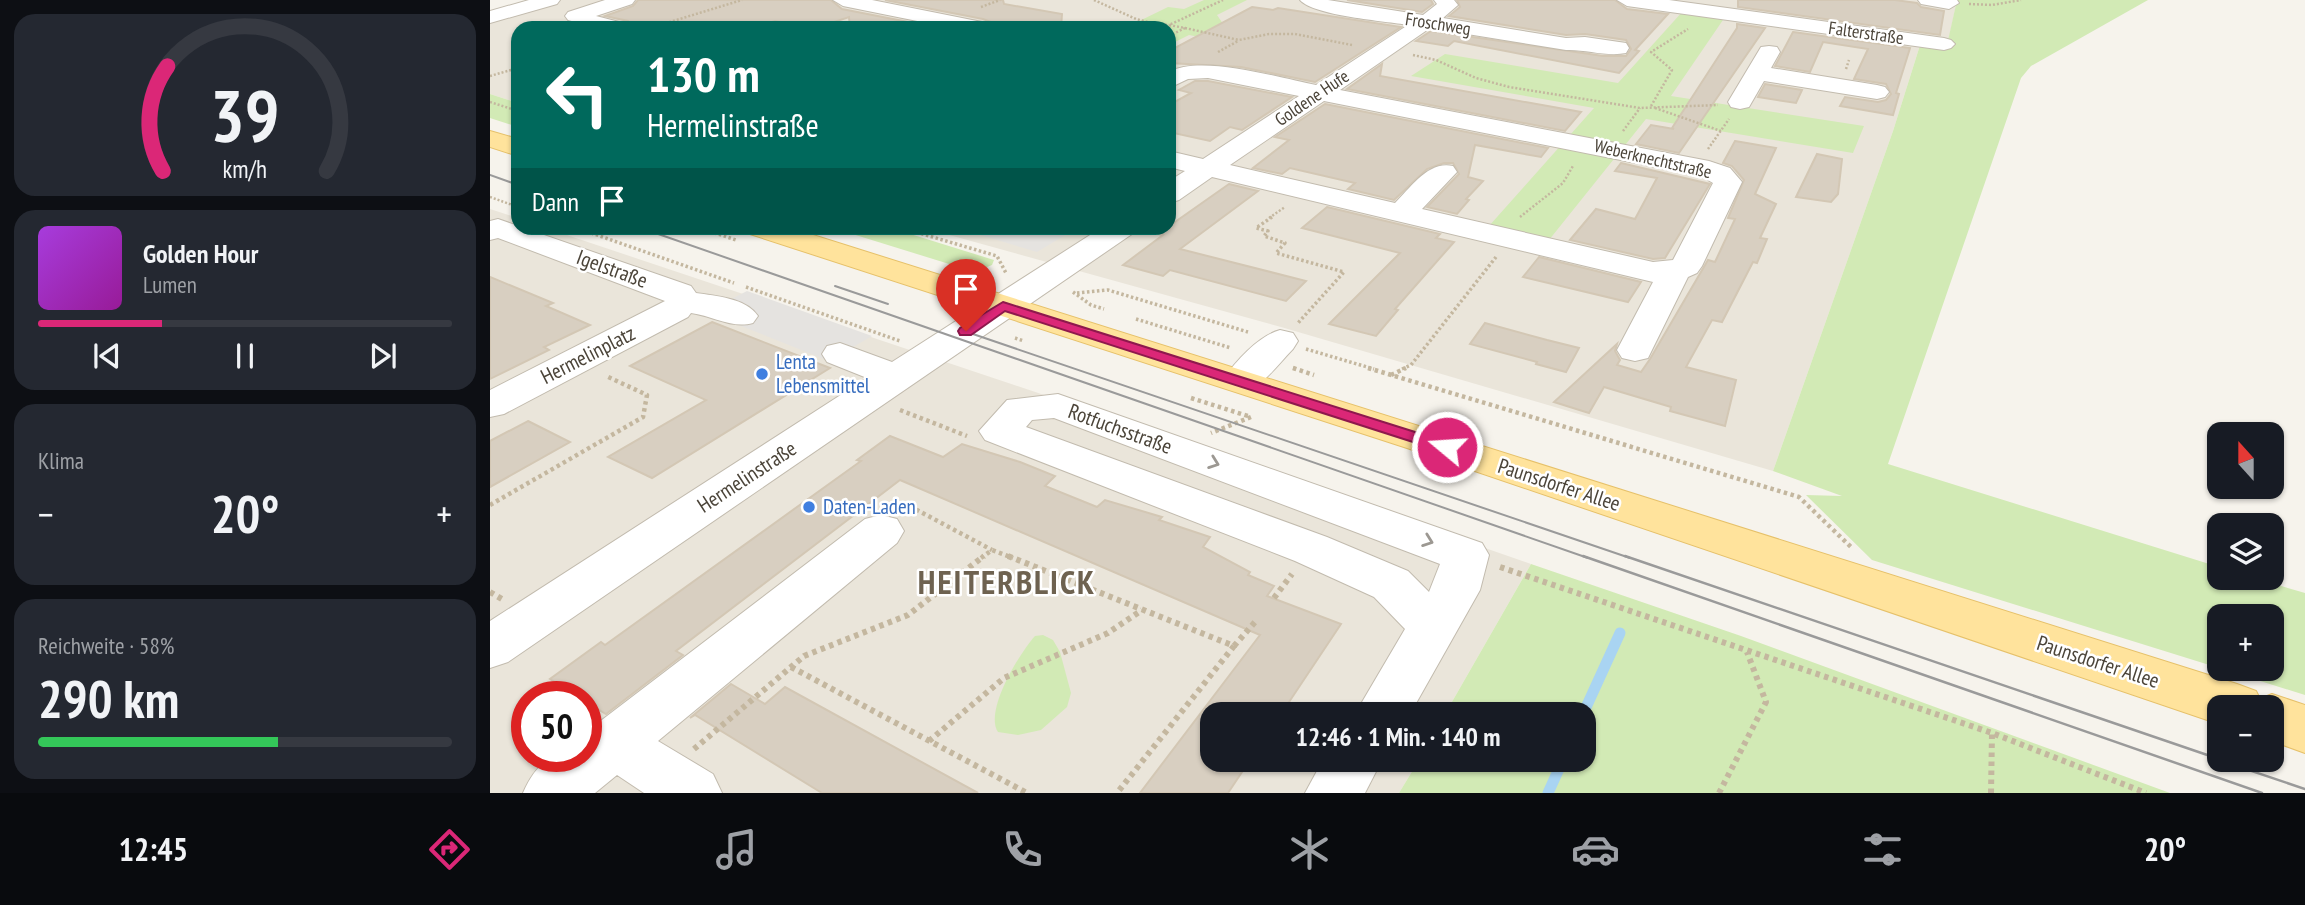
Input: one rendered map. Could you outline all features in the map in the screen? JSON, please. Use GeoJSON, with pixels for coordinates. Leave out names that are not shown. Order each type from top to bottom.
{"type":"FeatureCollection","features":[{"type":"Feature","properties":{"kind":"main road"},"geometry":{"type":"LineString","coordinates":[[490,139],[511,146]]}},
{"type":"Feature","properties":{"kind":"main road","name":"Paunsdorfer Allee"},"geometry":{"type":"LineString","coordinates":[[789,235],[1005,290],[1241,381],[2207,697]]}},
{"type":"Feature","properties":{"kind":"main road"},"geometry":{"type":"LineString","coordinates":[[2284,722],[2305,729]]}},
{"type":"Feature","properties":{"kind":"street"},"geometry":{"type":"LineString","coordinates":[[490,18],[550,0]]}},
{"type":"Feature","properties":{"kind":"street"},"geometry":{"type":"LineString","coordinates":[[584,21],[568,18],[625,0]]}},
{"type":"Feature","properties":{"kind":"street"},"geometry":{"type":"LineString","coordinates":[[843,0],[945,21]]}},
{"type":"Feature","properties":{"kind":"street","name":"Froschweg"},"geometry":{"type":"LineString","coordinates":[[1310,0],[1323,5],[1566,44],[1585,43],[1618,48]]}},
{"type":"Feature","properties":{"kind":"street","name":"Goldene Hufe"},"geometry":{"type":"LineString","coordinates":[[1176,189],[1426,22],[1448,5],[1450,0]]}},
{"type":"Feature","properties":{"kind":"street","name":"Falterstraße"},"geometry":{"type":"LineString","coordinates":[[1628,0],[1944,44]]}},
{"type":"Feature","properties":{"kind":"street"},"geometry":{"type":"LineString","coordinates":[[1739,104],[1801,0]]}},
{"type":"Feature","properties":{"kind":"street"},"geometry":{"type":"LineString","coordinates":[[1928,0],[1949,3]]}},
{"type":"Feature","properties":{"kind":"street"},"geometry":{"type":"LineString","coordinates":[[929,21],[973,5]]}},
{"type":"Feature","properties":{"kind":"street","name":"Weberknechtstraße"},"geometry":{"type":"LineString","coordinates":[[1176,76],[1183,73],[1208,71],[1695,166],[1720,174],[1728,182],[1686,266],[1675,271]]}},
{"type":"Feature","properties":{"kind":"street"},"geometry":{"type":"LineString","coordinates":[[1756,73],[1877,92]]}},
{"type":"Feature","properties":{"kind":"street"},"geometry":{"type":"LineString","coordinates":[[1176,161],[1653,272],[1675,271],[1635,350]]}},
{"type":"Feature","properties":{"kind":"street"},"geometry":{"type":"LineString","coordinates":[[1400,214],[1443,172]]}},
{"type":"Feature","properties":{"kind":"street","name":"Igelstraße"},"geometry":{"type":"LineString","coordinates":[[534,235],[679,293],[682,301]]}},
{"type":"Feature","properties":{"kind":"street"},"geometry":{"type":"LineString","coordinates":[[1005,290],[1108,235]]}},
{"type":"Feature","properties":{"kind":"street","name":"Hermelinstraße"},"geometry":{"type":"LineString","coordinates":[[490,647],[882,387],[1005,290]]}},
{"type":"Feature","properties":{"kind":"street"},"geometry":{"type":"LineString","coordinates":[[682,301],[717,306],[741,316]]}},
{"type":"Feature","properties":{"kind":"street","name":"Hermelinplatz"},"geometry":{"type":"LineString","coordinates":[[490,405],[676,310],[682,301]]}},
{"type":"Feature","properties":{"kind":"street"},"geometry":{"type":"LineString","coordinates":[[1241,381],[1280,341]]}},
{"type":"Feature","properties":{"kind":"street"},"geometry":{"type":"LineString","coordinates":[[840,354],[882,387]]}},
{"type":"Feature","properties":{"kind":"street","name":"Rotfuchsstraße"},"geometry":{"type":"LineString","coordinates":[[1433,626],[1391,583],[1311,549],[999,430],[1021,409],[1058,406],[1466,555]]}},
{"type":"Feature","properties":{"kind":"street"},"geometry":{"type":"LineString","coordinates":[[552,793],[881,531]]}},
{"type":"Feature","properties":{"kind":"street"},"geometry":{"type":"LineString","coordinates":[[1389,702],[1456,590],[1466,555]]}},
{"type":"Feature","properties":{"kind":"street"},"geometry":{"type":"LineString","coordinates":[[614,743],[679,784]]}},
{"type":"Feature","properties":{"kind":"street"},"geometry":{"type":"LineString","coordinates":[[1334,793],[1347,772]]}},
{"type":"Feature","properties":{"kind":"path"},"geometry":{"type":"LineString","coordinates":[[673,21],[742,0]]}},
{"type":"Feature","properties":{"kind":"path"},"geometry":{"type":"LineString","coordinates":[[1094,0],[1142,21]]}},
{"type":"Feature","properties":{"kind":"path"},"geometry":{"type":"LineString","coordinates":[[1176,22],[1223,0]]}},
{"type":"Feature","properties":{"kind":"path"},"geometry":{"type":"LineString","coordinates":[[1949,3],[1992,5],[2021,0]]}},
{"type":"Feature","properties":{"kind":"path"},"geometry":{"type":"LineString","coordinates":[[1651,106],[1672,69],[1651,52],[1697,26],[1710,12]]}},
{"type":"Feature","properties":{"kind":"path"},"geometry":{"type":"LineString","coordinates":[[1176,26],[1239,40],[1269,34],[1295,34],[1436,60],[1476,78],[1508,87],[1640,108],[1739,104]]}},
{"type":"Feature","properties":{"kind":"path"},"geometry":{"type":"LineString","coordinates":[[1176,32],[1185,28]]}},
{"type":"Feature","properties":{"kind":"path"},"geometry":{"type":"LineString","coordinates":[[490,76],[511,70]]}},
{"type":"Feature","properties":{"kind":"path"},"geometry":{"type":"LineString","coordinates":[[490,102],[511,109]]}},
{"type":"Feature","properties":{"kind":"path"},"geometry":{"type":"LineString","coordinates":[[1695,166],[1739,104]]}},
{"type":"Feature","properties":{"kind":"path"},"geometry":{"type":"LineString","coordinates":[[1651,106],[1721,131]]}},
{"type":"Feature","properties":{"kind":"path"},"geometry":{"type":"LineString","coordinates":[[1280,341],[1344,272],[1276,253],[1285,243],[1264,236],[1268,231],[1256,228],[1307,192]]}},
{"type":"Feature","properties":{"kind":"path"},"geometry":{"type":"LineString","coordinates":[[490,197],[502,222]]}},
{"type":"Feature","properties":{"kind":"path"},"geometry":{"type":"LineString","coordinates":[[926,235],[997,256],[1005,290]]}},
{"type":"Feature","properties":{"kind":"path"},"geometry":{"type":"LineString","coordinates":[[1076,293],[1108,290],[1799,497],[1853,550]]}},
{"type":"Feature","properties":{"kind":"path"},"geometry":{"type":"LineString","coordinates":[[490,505],[643,417],[647,395],[576,361]]}},
{"type":"Feature","properties":{"kind":"path"},"geometry":{"type":"LineString","coordinates":[[882,387],[972,437],[999,430]]}},
{"type":"Feature","properties":{"kind":"path"},"geometry":{"type":"LineString","coordinates":[[1191,398],[1251,417],[1205,436],[1221,440],[1203,459]]}},
{"type":"Feature","properties":{"kind":"path"},"geometry":{"type":"LineString","coordinates":[[881,531],[917,510],[992,550],[1234,646]]}},
{"type":"Feature","properties":{"kind":"path"},"geometry":{"type":"LineString","coordinates":[[679,784],[804,656],[908,615],[992,550]]}},
{"type":"Feature","properties":{"kind":"path"},"geometry":{"type":"LineString","coordinates":[[1466,555],[1992,733],[2146,793]]}},
{"type":"Feature","properties":{"kind":"path"},"geometry":{"type":"LineString","coordinates":[[490,592],[502,600]]}},
{"type":"Feature","properties":{"kind":"path"},"geometry":{"type":"LineString","coordinates":[[929,741],[1004,678],[1108,633],[1143,610]]}},
{"type":"Feature","properties":{"kind":"path"},"geometry":{"type":"LineString","coordinates":[[1117,793],[1255,622]]}},
{"type":"Feature","properties":{"kind":"path"},"geometry":{"type":"LineString","coordinates":[[1719,793],[1766,702],[1747,650]]}},
{"type":"Feature","properties":{"kind":"path"},"geometry":{"type":"LineString","coordinates":[[791,667],[1027,793]]}},
{"type":"Feature","properties":{"kind":"path"},"geometry":{"type":"LineString","coordinates":[[1991,793],[1992,733]]}},
{"type":"Feature","properties":{"kind":"shaded area"},"geometry":{"type":"Polygon","coordinates":[[[558,0],[1916,0],[1956,5],[1948,43],[1921,42],[1893,131],[1773,471],[1281,327],[949,235],[1176,235],[1176,21],[511,21],[511,101],[490,94],[490,20],[558,0]]]}},
{"type":"Feature","properties":{"kind":"shaded area"},"geometry":{"type":"Polygon","coordinates":[[[490,209],[511,216],[511,235],[567,235],[1065,402],[1531,564],[1452,702],[1200,702],[1200,772],[1412,772],[1399,793],[490,793],[490,209]]]}},
{"type":"Feature","properties":{"kind":"shaded area"},"geometry":{"type":"Polygon","coordinates":[[[980,235],[1065,235],[1037,252],[980,235]]]}},
{"type":"Feature","properties":{"kind":"shaded area"},"geometry":{"type":"Polygon","coordinates":[[[747,291],[872,336],[829,361],[706,312],[747,291]]]}},
{"type":"Feature","properties":{"kind":"green space"},"geometry":{"type":"Polygon","coordinates":[[[1204,0],[1247,0],[1217,15],[1234,40],[1229,43],[1189,35],[1176,42],[1176,21],[1139,21],[1168,7],[1184,9],[1204,0]]]}},
{"type":"Feature","properties":{"kind":"green space"},"geometry":{"type":"Polygon","coordinates":[[[1957,0],[2148,0],[2031,66],[2021,78],[1888,464],[2207,563],[2207,590],[2284,590],[2284,587],[2305,593],[2305,695],[2260,681],[2284,681],[2284,604],[2207,604],[2207,664],[1872,560],[1806,495],[1842,496],[1773,471],[1893,131],[1921,42],[1947,45],[1957,0]]]}},
{"type":"Feature","properties":{"kind":"green space"},"geometry":{"type":"Polygon","coordinates":[[[1683,11],[1725,17],[1671,96],[1864,126],[1853,153],[1646,119],[1549,240],[1489,226],[1594,108],[1411,76],[1445,54],[1618,83],[1683,11]]]}},
{"type":"Feature","properties":{"kind":"green space"},"geometry":{"type":"Polygon","coordinates":[[[490,94],[511,101],[511,125],[490,118],[490,94]]]}},
{"type":"Feature","properties":{"kind":"green space"},"geometry":{"type":"Polygon","coordinates":[[[856,235],[914,235],[994,260],[992,265],[975,272],[856,235]]]}},
{"type":"Feature","properties":{"kind":"green space"},"geometry":{"type":"Polygon","coordinates":[[[1531,564],[1741,636],[2170,793],[1399,793],[1412,772],[1596,772],[1596,702],[1452,702],[1531,564]]]}},
{"type":"Feature","properties":{"kind":"green space"},"geometry":{"type":"Polygon","coordinates":[[[1043,635],[1053,640],[1060,652],[1071,693],[1067,707],[1041,730],[1018,735],[998,732],[995,723],[996,711],[1005,683],[1028,644],[1035,636],[1043,635]]]}},
{"type":"Feature","properties":{"kind":"building"},"geometry":{"type":"Polygon","coordinates":[[[638,0],[831,0],[842,9],[903,21],[849,21],[849,17],[837,21],[628,21],[605,16],[633,6],[638,0]]]}},
{"type":"Feature","properties":{"kind":"building"},"geometry":{"type":"Polygon","coordinates":[[[885,0],[1003,0],[1004,4],[1062,14],[1062,21],[983,19],[885,0]]]}},
{"type":"Feature","properties":{"kind":"building"},"geometry":{"type":"Polygon","coordinates":[[[1347,0],[1431,0],[1433,4],[1422,12],[1347,0]]]}},
{"type":"Feature","properties":{"kind":"building"},"geometry":{"type":"Polygon","coordinates":[[[1457,0],[1615,0],[1627,9],[1668,14],[1635,50],[1639,51],[1619,73],[1454,41],[1448,46],[1416,41],[1431,31],[1603,56],[1626,56],[1631,49],[1626,40],[1585,34],[1566,35],[1449,16],[1460,7],[1457,0]]]}},
{"type":"Feature","properties":{"kind":"building"},"geometry":{"type":"Polygon","coordinates":[[[1738,0],[1895,0],[1944,11],[1940,35],[1738,7],[1738,0]]]}},
{"type":"Feature","properties":{"kind":"building"},"geometry":{"type":"Polygon","coordinates":[[[1252,7],[1273,10],[1278,8],[1401,27],[1315,82],[1241,67],[1176,63],[1176,47],[1252,7]]]}},
{"type":"Feature","properties":{"kind":"building"},"geometry":{"type":"Polygon","coordinates":[[[1737,24],[1765,28],[1679,153],[1636,144],[1651,125],[1674,129],[1672,128],[1737,28],[1737,24]]]}},
{"type":"Feature","properties":{"kind":"building"},"geometry":{"type":"Polygon","coordinates":[[[1793,32],[1910,48],[1896,93],[1899,94],[1893,115],[1840,106],[1845,97],[1878,102],[1886,100],[1891,94],[1886,84],[1854,79],[1868,49],[1823,42],[1810,72],[1775,66],[1793,32]]]}},
{"type":"Feature","properties":{"kind":"building"},"geometry":{"type":"Polygon","coordinates":[[[1382,64],[1380,76],[1581,112],[1565,131],[1347,89],[1382,64]]]}},
{"type":"Feature","properties":{"kind":"building"},"geometry":{"type":"Polygon","coordinates":[[[1195,81],[1208,81],[1292,97],[1242,130],[1230,127],[1210,141],[1176,134],[1176,101],[1191,93],[1179,90],[1195,81]]]}},
{"type":"Feature","properties":{"kind":"building"},"geometry":{"type":"Polygon","coordinates":[[[1765,84],[1802,90],[1796,103],[1758,97],[1765,84]]]}},
{"type":"Feature","properties":{"kind":"building"},"geometry":{"type":"Polygon","coordinates":[[[1325,104],[1548,148],[1541,157],[1475,145],[1468,177],[1483,181],[1466,199],[1469,200],[1457,214],[1427,207],[1459,174],[1453,163],[1427,169],[1394,200],[1348,189],[1355,183],[1290,168],[1282,174],[1253,168],[1289,140],[1275,137],[1325,104]]]}},
{"type":"Feature","properties":{"kind":"building"},"geometry":{"type":"Polygon","coordinates":[[[1735,141],[1776,148],[1755,194],[1776,204],[1760,238],[1767,239],[1757,263],[1753,262],[1722,322],[1712,320],[1686,367],[1736,380],[1725,426],[1670,411],[1671,407],[1604,387],[1589,413],[1554,402],[1617,344],[1615,351],[1620,360],[1617,365],[1641,372],[1708,260],[1715,262],[1735,219],[1728,218],[1744,180],[1732,166],[1723,163],[1735,141]]]}},
{"type":"Feature","properties":{"kind":"building"},"geometry":{"type":"Polygon","coordinates":[[[1817,154],[1842,159],[1838,194],[1831,202],[1796,197],[1817,154]]]}},
{"type":"Feature","properties":{"kind":"building"},"geometry":{"type":"Polygon","coordinates":[[[1621,163],[1710,184],[1665,258],[1653,259],[1570,240],[1596,209],[1635,219],[1657,178],[1615,171],[1621,163]]]}},
{"type":"Feature","properties":{"kind":"building"},"geometry":{"type":"Polygon","coordinates":[[[1229,184],[1258,191],[1180,249],[1306,281],[1286,301],[1170,270],[1163,276],[1123,265],[1163,235],[1176,235],[1176,221],[1229,184]]]}},
{"type":"Feature","properties":{"kind":"building"},"geometry":{"type":"Polygon","coordinates":[[[1327,207],[1440,234],[1436,238],[1454,242],[1395,309],[1398,310],[1376,336],[1329,324],[1400,253],[1302,228],[1327,207]]]}},
{"type":"Feature","properties":{"kind":"building"},"geometry":{"type":"Polygon","coordinates":[[[1539,257],[1641,282],[1628,302],[1523,277],[1539,257]]]}},
{"type":"Feature","properties":{"kind":"building"},"geometry":{"type":"Polygon","coordinates":[[[490,277],[553,303],[546,306],[590,325],[544,347],[549,350],[490,379],[490,277]]]}},
{"type":"Feature","properties":{"kind":"building"},"geometry":{"type":"Polygon","coordinates":[[[712,322],[830,368],[652,478],[608,457],[706,400],[630,366],[712,322]]]}},
{"type":"Feature","properties":{"kind":"building"},"geometry":{"type":"Polygon","coordinates":[[[1485,323],[1579,348],[1566,372],[1470,344],[1485,323]]]}},
{"type":"Feature","properties":{"kind":"building"},"geometry":{"type":"Polygon","coordinates":[[[528,421],[570,442],[490,487],[490,441],[528,421]]]}},
{"type":"Feature","properties":{"kind":"building"},"geometry":{"type":"Polygon","coordinates":[[[890,436],[943,457],[962,444],[1020,462],[1055,476],[1045,486],[1097,507],[1105,500],[1162,517],[1159,520],[1210,537],[1203,547],[1250,572],[1248,575],[1274,586],[1267,596],[1341,624],[1289,702],[1209,702],[1260,635],[900,480],[676,651],[683,655],[606,714],[602,712],[602,681],[550,679],[601,642],[605,645],[861,461],[857,460],[890,436]]]}},
{"type":"Feature","properties":{"kind":"building"},"geometry":{"type":"Polygon","coordinates":[[[731,684],[765,704],[785,687],[978,793],[822,793],[695,715],[690,718],[731,684]]]}},
{"type":"Feature","properties":{"kind":"building"},"geometry":{"type":"Polygon","coordinates":[[[1200,714],[1200,772],[1242,772],[1228,793],[1140,793],[1200,714]]]}},
{"type":"Feature","properties":{"kind":"waterway"},"geometry":{"type":"LineString","coordinates":[[1588,702],[1620,633]]}},
{"type":"Feature","properties":{"kind":"waterway"},"geometry":{"type":"LineString","coordinates":[[1548,793],[1558,772]]}},
{"type":"Feature","properties":{"kind":"tram line"},"geometry":{"type":"LineString","coordinates":[[490,175],[511,182]]}},
{"type":"Feature","properties":{"kind":"tram line"},"geometry":{"type":"LineString","coordinates":[[661,235],[1588,558]]}},
{"type":"Feature","properties":{"kind":"tram line"},"geometry":{"type":"LineString","coordinates":[[835,286],[888,304]]}},
{"type":"Feature","properties":{"kind":"tram line"},"geometry":{"type":"LineString","coordinates":[[970,333],[1630,558]]}},
{"type":"Feature","properties":{"kind":"tram line"},"geometry":{"type":"LineString","coordinates":[[1583,556],[2262,793]]}},
{"type":"Feature","properties":{"kind":"tram line"},"geometry":{"type":"LineString","coordinates":[[1625,556],[2207,755]]}},
{"type":"Feature","properties":{"kind":"tram line"},"geometry":{"type":"LineString","coordinates":[[2255,772],[2305,789]]}},
{"type":"Feature","properties":{"kind":"place","name":"Lenta Lebensmittel"},"geometry":{"type":"Point","coordinates":[762,374]}},
{"type":"Feature","properties":{"kind":"place","name":"Daten-Laden"},"geometry":{"type":"Point","coordinates":[809,507]}},
{"type":"Feature","properties":{"kind":"district","name":"HEITERBLICK"},"geometry":{"type":"Point","coordinates":[1007,582]}},
{"type":"Feature","properties":{"kind":"route"},"geometry":{"type":"LineString","coordinates":[[966,331],[1003,306],[1447,447]]}}]}
